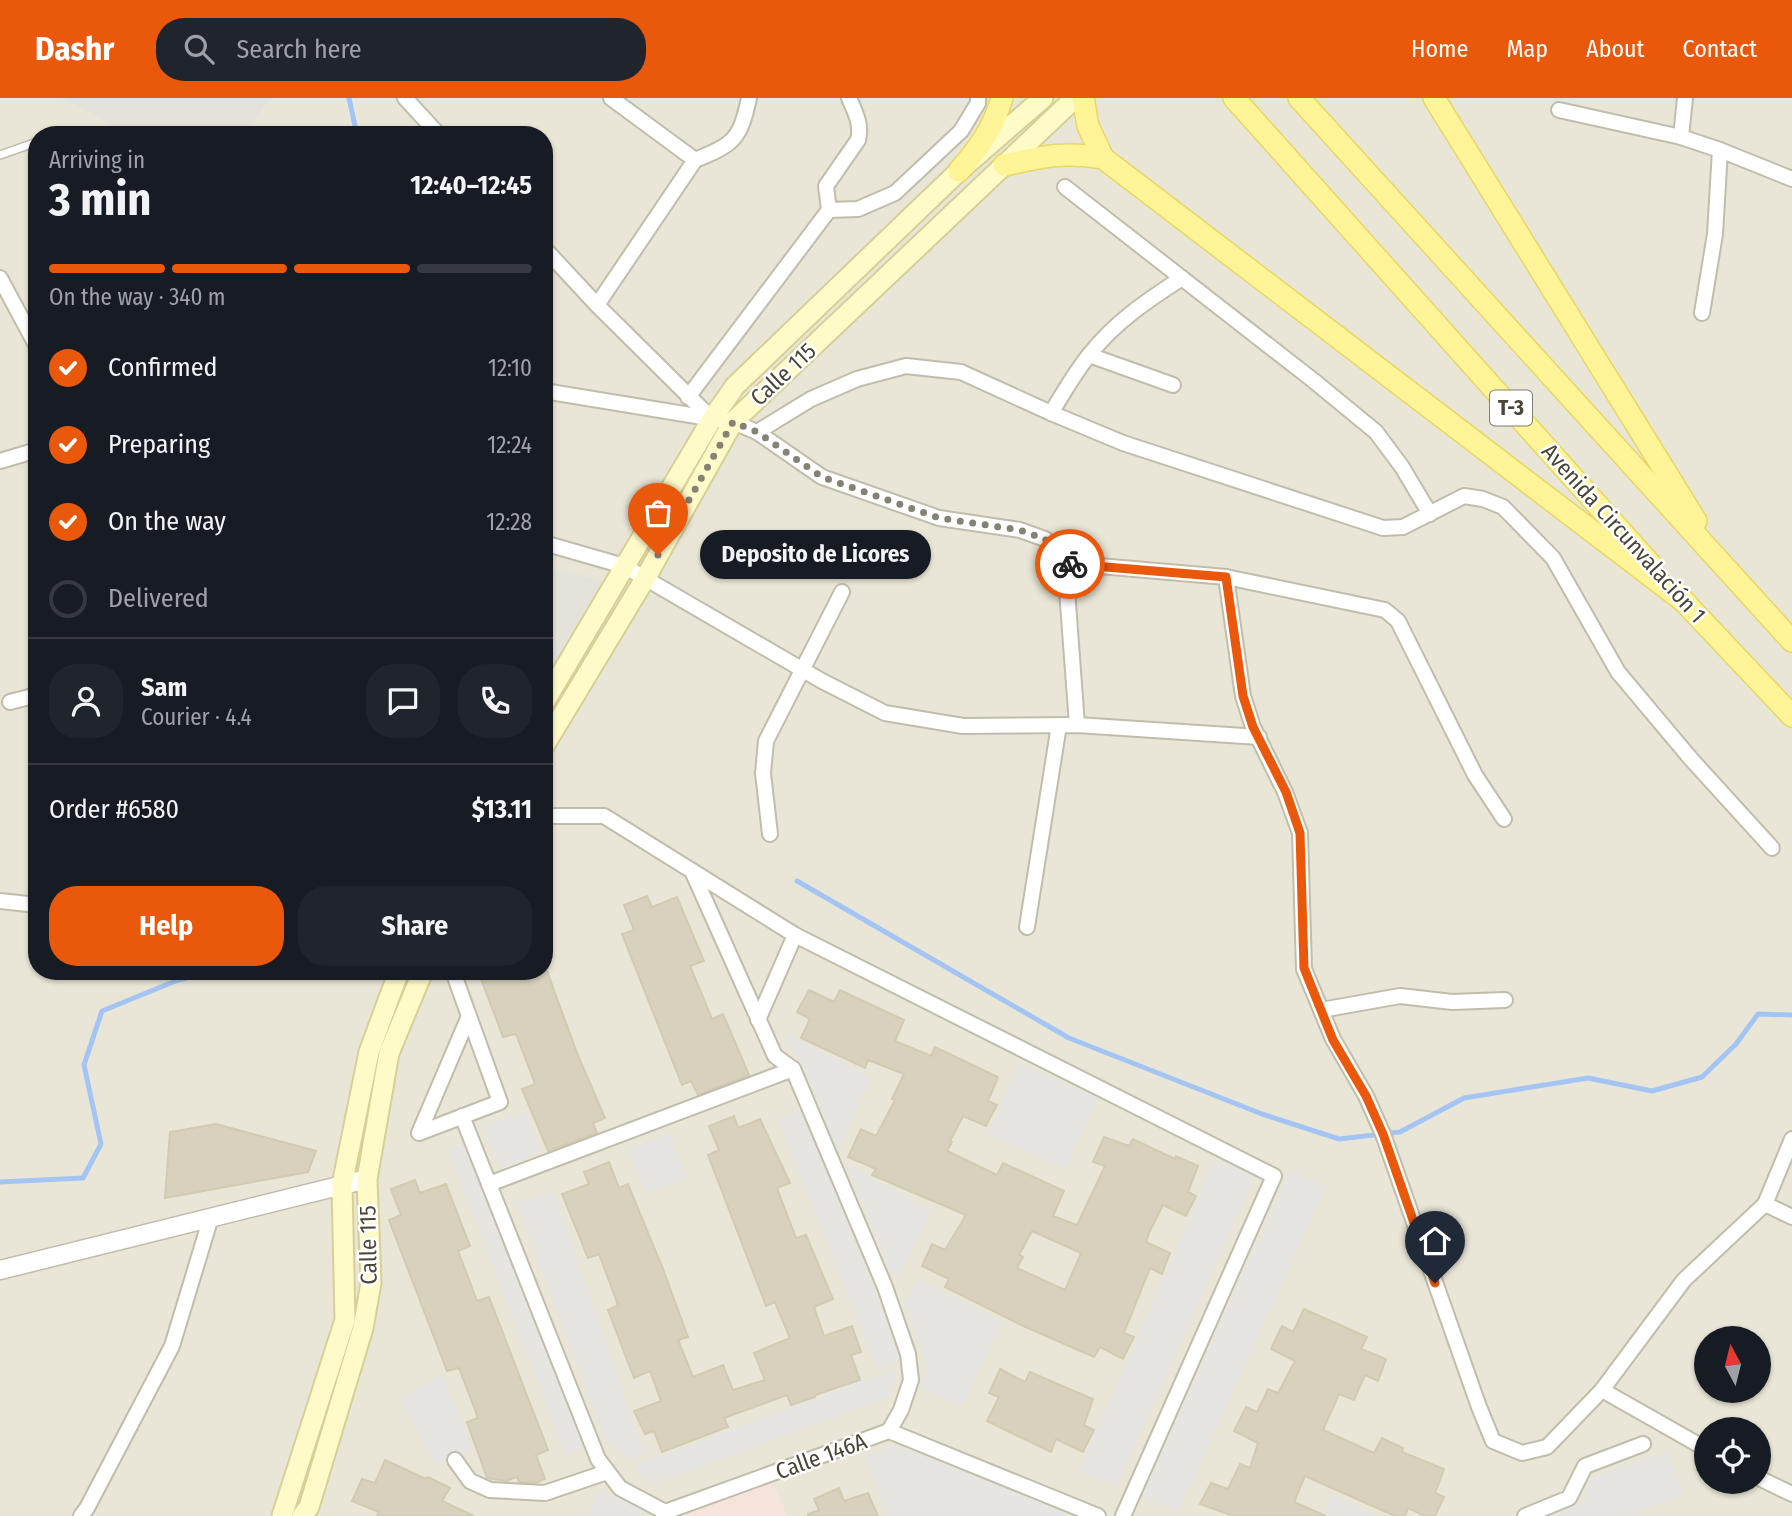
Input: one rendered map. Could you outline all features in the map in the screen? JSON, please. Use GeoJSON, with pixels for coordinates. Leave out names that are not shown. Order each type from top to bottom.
{"type":"FeatureCollection","features":[{"type":"Feature","properties":{"kind":"main road"},"geometry":{"type":"LineString","coordinates":[[959,170],[982,144],[997,117],[1002,98]]}},
{"type":"Feature","properties":{"kind":"main road","name":"Calle 115"},"geometry":{"type":"LineString","coordinates":[[553,688],[712,418],[735,386],[959,170],[1044,98]]}},
{"type":"Feature","properties":{"kind":"main road","name":"Calle 115"},"geometry":{"type":"LineString","coordinates":[[553,731],[646,577],[733,422],[1075,98]]}},
{"type":"Feature","properties":{"kind":"main road"},"geometry":{"type":"LineString","coordinates":[[1083,98],[1088,126],[1103,158]]}},
{"type":"Feature","properties":{"kind":"main road","name":"Avenida Circunvalación 1"},"geometry":{"type":"LineString","coordinates":[[1234,98],[1686,603],[1792,716]]}},
{"type":"Feature","properties":{"kind":"main road","name":"T-3"},"geometry":{"type":"LineString","coordinates":[[1299,98],[1792,641]]}},
{"type":"Feature","properties":{"kind":"main road"},"geometry":{"type":"LineString","coordinates":[[1434,98],[1725,568]]}},
{"type":"Feature","properties":{"kind":"main road"},"geometry":{"type":"LineString","coordinates":[[1004,165],[1076,153],[1103,158],[1686,603]]}},
{"type":"Feature","properties":{"kind":"main road","name":"Calle 115"},"geometry":{"type":"LineString","coordinates":[[282,1516],[345,1320],[342,1185],[369,1052],[396,980]]}},
{"type":"Feature","properties":{"kind":"main road","name":"Calle 115"},"geometry":{"type":"LineString","coordinates":[[302,1516],[309,1507],[363,1328],[370,1283],[367,1179],[389,1054],[419,980]]}},
{"type":"Feature","properties":{"kind":"street"},"geometry":{"type":"LineString","coordinates":[[405,98],[431,126]]}},
{"type":"Feature","properties":{"kind":"street"},"geometry":{"type":"LineString","coordinates":[[611,98],[695,160]]}},
{"type":"Feature","properties":{"kind":"street"},"geometry":{"type":"LineString","coordinates":[[597,305],[695,160],[724,148],[743,126],[749,98]]}},
{"type":"Feature","properties":{"kind":"street"},"geometry":{"type":"LineString","coordinates":[[688,397],[830,210],[826,186],[858,140],[860,132],[860,123],[849,98]]}},
{"type":"Feature","properties":{"kind":"street"},"geometry":{"type":"LineString","coordinates":[[830,210],[858,209],[895,193],[961,131],[978,103],[978,98]]}},
{"type":"Feature","properties":{"kind":"street"},"geometry":{"type":"LineString","coordinates":[[1681,137],[1685,98]]}},
{"type":"Feature","properties":{"kind":"street"},"geometry":{"type":"LineString","coordinates":[[1559,110],[1681,137],[1792,179]]}},
{"type":"Feature","properties":{"kind":"street"},"geometry":{"type":"LineString","coordinates":[[1702,313],[1715,234],[1720,150]]}},
{"type":"Feature","properties":{"kind":"street"},"geometry":{"type":"LineString","coordinates":[[1065,187],[1376,432],[1402,467],[1430,514]]}},
{"type":"Feature","properties":{"kind":"street"},"geometry":{"type":"LineString","coordinates":[[553,258],[688,397],[712,418]]}},
{"type":"Feature","properties":{"kind":"street"},"geometry":{"type":"LineString","coordinates":[[0,278],[28,330]]}},
{"type":"Feature","properties":{"kind":"street"},"geometry":{"type":"LineString","coordinates":[[1051,413],[1089,355],[1137,308],[1182,278]]}},
{"type":"Feature","properties":{"kind":"street"},"geometry":{"type":"LineString","coordinates":[[1089,355],[1172,385]]}},
{"type":"Feature","properties":{"kind":"street"},"geometry":{"type":"LineString","coordinates":[[757,432],[811,399],[857,379],[906,366],[961,372],[1123,443],[1383,528],[1403,527],[1464,496],[1483,499],[1503,507],[1553,558],[1618,672],[1772,848]]}},
{"type":"Feature","properties":{"kind":"street"},"geometry":{"type":"LineString","coordinates":[[553,392],[733,422],[757,432],[822,477],[939,518],[1020,530],[1045,539],[1065,563],[1077,725]]}},
{"type":"Feature","properties":{"kind":"street"},"geometry":{"type":"LineString","coordinates":[[0,461],[28,453]]}},
{"type":"Feature","properties":{"kind":"street"},"geometry":{"type":"LineString","coordinates":[[553,546],[624,566],[646,577],[802,670],[885,713],[963,726],[1059,724],[1259,737]]}},
{"type":"Feature","properties":{"kind":"street"},"geometry":{"type":"LineString","coordinates":[[1065,563],[1226,577],[1385,610],[1398,621],[1475,775],[1504,819]]}},
{"type":"Feature","properties":{"kind":"street"},"geometry":{"type":"LineString","coordinates":[[1226,577],[1243,696],[1259,737],[1286,792],[1300,833],[1304,968],[1333,1040],[1366,1096],[1383,1134],[1493,1441],[1522,1453],[1546,1447],[1602,1390],[1684,1280],[1765,1204],[1792,1139]]}},
{"type":"Feature","properties":{"kind":"street"},"geometry":{"type":"LineString","coordinates":[[770,834],[763,774],[766,741],[842,592]]}},
{"type":"Feature","properties":{"kind":"street"},"geometry":{"type":"LineString","coordinates":[[10,702],[28,697]]}},
{"type":"Feature","properties":{"kind":"street"},"geometry":{"type":"LineString","coordinates":[[1027,927],[1059,724]]}},
{"type":"Feature","properties":{"kind":"street"},"geometry":{"type":"LineString","coordinates":[[553,816],[604,816],[795,935],[1274,1176],[1123,1516]]}},
{"type":"Feature","properties":{"kind":"street"},"geometry":{"type":"LineString","coordinates":[[692,871],[775,1056],[793,1069],[885,1287],[908,1354],[911,1380],[901,1410],[889,1432]]}},
{"type":"Feature","properties":{"kind":"street"},"geometry":{"type":"LineString","coordinates":[[0,901],[28,904]]}},
{"type":"Feature","properties":{"kind":"street"},"geometry":{"type":"LineString","coordinates":[[758,1020],[795,935]]}},
{"type":"Feature","properties":{"kind":"street"},"geometry":{"type":"LineString","coordinates":[[456,980],[469,1016],[500,1102],[419,1133],[469,1016]]}},
{"type":"Feature","properties":{"kind":"street"},"geometry":{"type":"LineString","coordinates":[[1321,1010],[1400,996],[1452,1002],[1505,1000]]}},
{"type":"Feature","properties":{"kind":"street"},"geometry":{"type":"LineString","coordinates":[[489,1184],[793,1069]]}},
{"type":"Feature","properties":{"kind":"street"},"geometry":{"type":"LineString","coordinates":[[463,1116],[598,1459],[620,1488],[664,1514]]}},
{"type":"Feature","properties":{"kind":"street"},"geometry":{"type":"LineString","coordinates":[[0,1270],[367,1179]]}},
{"type":"Feature","properties":{"kind":"street"},"geometry":{"type":"LineString","coordinates":[[1765,1204],[1792,1217]]}},
{"type":"Feature","properties":{"kind":"street"},"geometry":{"type":"LineString","coordinates":[[81,1516],[172,1346],[211,1217]]}},
{"type":"Feature","properties":{"kind":"street"},"geometry":{"type":"LineString","coordinates":[[1602,1390],[1694,1442]]}},
{"type":"Feature","properties":{"kind":"street","name":"Calle 146A"},"geometry":{"type":"LineString","coordinates":[[664,1514],[889,1432],[1098,1516]]}},
{"type":"Feature","properties":{"kind":"street"},"geometry":{"type":"LineString","coordinates":[[1525,1516],[1569,1498],[1586,1466],[1643,1444]]}},
{"type":"Feature","properties":{"kind":"street"},"geometry":{"type":"LineString","coordinates":[[455,1460],[470,1481],[490,1490],[544,1493],[607,1472]]}},
{"type":"Feature","properties":{"kind":"street"},"geometry":{"type":"LineString","coordinates":[[1771,1484],[1792,1494]]}},
{"type":"Feature","properties":{"kind":"lane"},"geometry":{"type":"LineString","coordinates":[[0,155],[28,145]]}},
{"type":"Feature","properties":{"kind":"shaded area"},"geometry":{"type":"Polygon","coordinates":[[[0,98],[1792,98],[1792,1516],[0,1516],[0,98]]]}},
{"type":"Feature","properties":{"kind":"shaded area"},"geometry":{"type":"Polygon","coordinates":[[[62,98],[270,98],[250,126],[114,126],[62,98]]]}},
{"type":"Feature","properties":{"kind":"shaded area"},"geometry":{"type":"Polygon","coordinates":[[[553,568],[603,581],[553,665],[553,568]]]}},
{"type":"Feature","properties":{"kind":"shaded area"},"geometry":{"type":"Polygon","coordinates":[[[784,1032],[871,1078],[838,1151],[806,1074],[784,1032]]]}},
{"type":"Feature","properties":{"kind":"shaded area"},"geometry":{"type":"Polygon","coordinates":[[[1018,1063],[1099,1098],[1065,1169],[988,1134],[1018,1063]]]}},
{"type":"Feature","properties":{"kind":"shaded area"},"geometry":{"type":"Polygon","coordinates":[[[804,1107],[901,1360],[877,1369],[778,1119],[804,1107]]]}},
{"type":"Feature","properties":{"kind":"shaded area"},"geometry":{"type":"Polygon","coordinates":[[[525,1112],[542,1152],[500,1169],[483,1125],[525,1112]]]}},
{"type":"Feature","properties":{"kind":"shaded area"},"geometry":{"type":"Polygon","coordinates":[[[671,1133],[686,1179],[646,1194],[628,1149],[671,1133]]]}},
{"type":"Feature","properties":{"kind":"shaded area"},"geometry":{"type":"Polygon","coordinates":[[[465,1141],[585,1446],[566,1455],[448,1150],[465,1141]]]}},
{"type":"Feature","properties":{"kind":"shaded area"},"geometry":{"type":"Polygon","coordinates":[[[1215,1159],[1255,1176],[1116,1487],[1079,1471],[1215,1159]]]}},
{"type":"Feature","properties":{"kind":"shaded area"},"geometry":{"type":"Polygon","coordinates":[[[846,1164],[932,1212],[896,1281],[846,1164]]]}},
{"type":"Feature","properties":{"kind":"shaded area"},"geometry":{"type":"Polygon","coordinates":[[[1290,1170],[1326,1187],[1179,1511],[1142,1497],[1290,1170]]]}},
{"type":"Feature","properties":{"kind":"shaded area"},"geometry":{"type":"Polygon","coordinates":[[[553,1191],[645,1455],[629,1460],[606,1440],[517,1203],[553,1191]]]}},
{"type":"Feature","properties":{"kind":"shaded area"},"geometry":{"type":"Polygon","coordinates":[[[917,1278],[1002,1321],[962,1407],[920,1388],[927,1369],[905,1302],[917,1278]]]}},
{"type":"Feature","properties":{"kind":"shaded area"},"geometry":{"type":"Polygon","coordinates":[[[899,1368],[890,1397],[654,1484],[632,1466],[899,1368]]]}},
{"type":"Feature","properties":{"kind":"shaded area"},"geometry":{"type":"Polygon","coordinates":[[[443,1375],[473,1449],[436,1466],[399,1398],[443,1375]]]}},
{"type":"Feature","properties":{"kind":"shaded area"},"geometry":{"type":"Polygon","coordinates":[[[895,1444],[1074,1516],[888,1516],[865,1458],[895,1444]]]}},
{"type":"Feature","properties":{"kind":"shaded area"},"geometry":{"type":"Polygon","coordinates":[[[1667,1453],[1684,1495],[1628,1516],[1548,1516],[1587,1500],[1585,1479],[1667,1453]]]}},
{"type":"Feature","properties":{"kind":"shaded area"},"geometry":{"type":"Polygon","coordinates":[[[773,1481],[787,1516],[679,1516],[773,1481]]]}},
{"type":"Feature","properties":{"kind":"shaded area"},"geometry":{"type":"Polygon","coordinates":[[[600,1488],[644,1509],[641,1516],[587,1516],[600,1488]]]}},
{"type":"Feature","properties":{"kind":"shaded area"},"geometry":{"type":"Polygon","coordinates":[[[1332,1495],[1380,1516],[1321,1516],[1332,1495]]]}},
{"type":"Feature","properties":{"kind":"building"},"geometry":{"type":"Polygon","coordinates":[[[647,896],[652,907],[677,897],[704,961],[690,966],[712,1019],[723,1014],[749,1075],[698,1095],[691,1081],[682,1085],[622,934],[634,930],[624,905],[647,896]]]}},
{"type":"Feature","properties":{"kind":"building"},"geometry":{"type":"Polygon","coordinates":[[[481,980],[550,980],[605,1118],[593,1123],[597,1133],[548,1151],[522,1089],[535,1084],[516,1034],[503,1037],[481,980]]]}},
{"type":"Feature","properties":{"kind":"building"},"geometry":{"type":"Polygon","coordinates":[[[809,990],[834,1002],[840,990],[904,1020],[895,1041],[931,1056],[935,1047],[998,1077],[988,1101],[997,1105],[986,1126],[963,1116],[947,1151],[997,1175],[1003,1163],[1064,1191],[1053,1216],[1077,1225],[1105,1166],[1093,1162],[1104,1137],[1129,1146],[1133,1139],[1175,1159],[1176,1156],[1198,1166],[1188,1192],[1196,1196],[1186,1216],[1163,1205],[1150,1231],[1146,1242],[1170,1253],[1162,1274],[1150,1268],[1124,1333],[1134,1337],[1123,1359],[1100,1347],[1094,1357],[1021,1325],[945,1287],[949,1279],[922,1266],[932,1244],[945,1250],[966,1215],[872,1175],[876,1169],[848,1157],[861,1129],[876,1136],[895,1100],[892,1099],[904,1074],[868,1060],[865,1068],[801,1038],[810,1019],[797,1012],[809,990]],[[1032,1231],[1019,1255],[1023,1257],[1017,1268],[1065,1290],[1081,1253],[1032,1231]]]}},
{"type":"Feature","properties":{"kind":"building"},"geometry":{"type":"Polygon","coordinates":[[[734,1116],[738,1128],[760,1119],[790,1183],[777,1188],[796,1238],[806,1235],[833,1299],[814,1307],[824,1336],[852,1326],[861,1352],[851,1355],[860,1380],[791,1405],[787,1395],[724,1418],[728,1427],[662,1452],[654,1431],[645,1434],[634,1411],[661,1401],[650,1371],[634,1378],[608,1310],[618,1305],[599,1254],[588,1258],[562,1194],[589,1184],[584,1172],[609,1162],[619,1188],[628,1184],[663,1269],[688,1337],[678,1340],[693,1377],[723,1365],[733,1390],[765,1380],[754,1353],[790,1338],[775,1302],[766,1306],[708,1155],[719,1150],[709,1126],[734,1116]]]}},
{"type":"Feature","properties":{"kind":"building"},"geometry":{"type":"Polygon","coordinates":[[[216,1124],[316,1151],[308,1172],[165,1198],[170,1132],[216,1124]]]}},
{"type":"Feature","properties":{"kind":"building"},"geometry":{"type":"Polygon","coordinates":[[[415,1180],[420,1193],[446,1184],[470,1246],[458,1251],[477,1301],[489,1297],[548,1450],[536,1455],[545,1479],[535,1483],[519,1482],[517,1477],[506,1481],[487,1478],[467,1422],[478,1418],[459,1368],[447,1371],[389,1220],[401,1215],[391,1189],[415,1180]]]}},
{"type":"Feature","properties":{"kind":"building"},"geometry":{"type":"Polygon","coordinates":[[[1304,1309],[1367,1337],[1361,1349],[1386,1359],[1378,1381],[1365,1375],[1354,1400],[1339,1394],[1323,1430],[1374,1453],[1382,1438],[1403,1448],[1402,1452],[1444,1469],[1435,1493],[1444,1497],[1435,1516],[1425,1516],[1408,1508],[1405,1516],[1395,1516],[1305,1476],[1294,1502],[1326,1516],[1233,1516],[1200,1504],[1211,1483],[1228,1489],[1240,1464],[1250,1468],[1258,1443],[1234,1431],[1246,1407],[1257,1412],[1268,1389],[1278,1393],[1295,1361],[1271,1349],[1282,1326],[1293,1332],[1304,1309]]]}},
{"type":"Feature","properties":{"kind":"building"},"geometry":{"type":"Polygon","coordinates":[[[1000,1369],[1025,1382],[1030,1372],[1093,1399],[1084,1425],[1094,1430],[1083,1452],[1056,1439],[1051,1452],[987,1421],[999,1397],[989,1393],[1000,1369]]]}},
{"type":"Feature","properties":{"kind":"building"},"geometry":{"type":"Polygon","coordinates":[[[385,1460],[450,1488],[442,1501],[474,1516],[377,1516],[379,1512],[352,1501],[362,1479],[375,1483],[385,1460]]]}},
{"type":"Feature","properties":{"kind":"building"},"geometry":{"type":"Polygon","coordinates":[[[839,1488],[844,1501],[868,1493],[878,1516],[808,1516],[819,1510],[814,1499],[839,1488]]]}},
{"type":"Feature","properties":{"kind":"waterway"},"geometry":{"type":"LineString","coordinates":[[349,98],[355,126]]}},
{"type":"Feature","properties":{"kind":"waterway"},"geometry":{"type":"LineString","coordinates":[[797,881],[1069,1038],[1262,1114],[1339,1139],[1400,1132],[1464,1098],[1588,1078],[1652,1091],[1702,1077],[1736,1044],[1758,1014],[1792,1015]]}},
{"type":"Feature","properties":{"kind":"waterway"},"geometry":{"type":"LineString","coordinates":[[0,1182],[83,1178],[101,1144],[84,1065],[102,1011],[178,980]]}},
{"type":"Feature","properties":{"kind":"way so far"},"geometry":{"type":"LineString","coordinates":[[658,555],[733,422],[757,432],[822,477],[939,518],[1020,530],[1045,539],[1065,563],[1070,564]]}},
{"type":"Feature","properties":{"kind":"place","name":"Deposito de Licores"},"geometry":{"type":"Point","coordinates":[658,555]}},
{"type":"Feature","properties":{"kind":"route"},"geometry":{"type":"LineString","coordinates":[[1070,564],[1226,577],[1243,696],[1253,727],[1286,792],[1300,833],[1304,968],[1333,1040],[1366,1096],[1383,1134],[1435,1283]]}}]}
